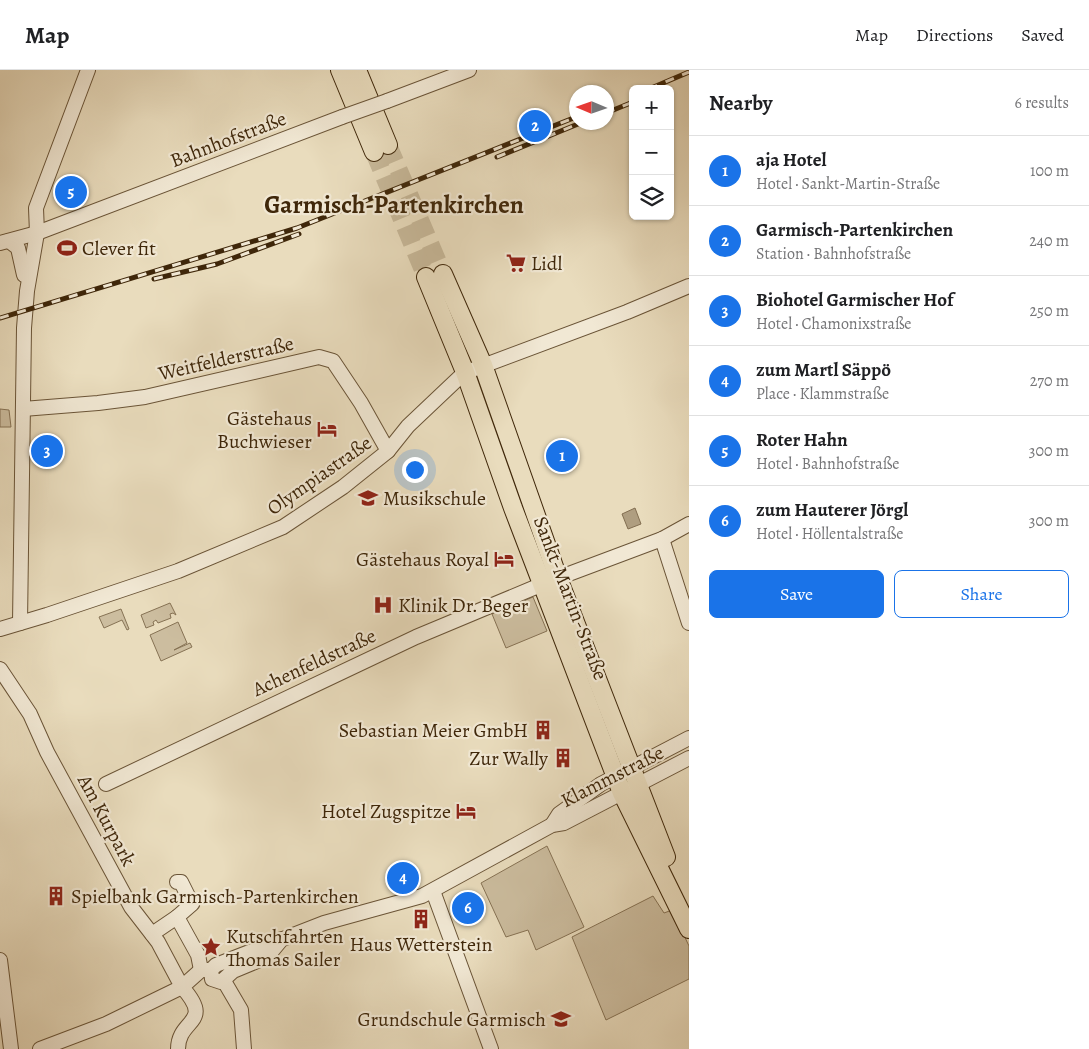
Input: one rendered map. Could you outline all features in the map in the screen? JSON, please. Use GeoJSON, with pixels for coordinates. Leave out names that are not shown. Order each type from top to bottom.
{"type":"FeatureCollection","features":[{"type":"Feature","properties":{"kind":"main road"},"geometry":{"type":"LineString","coordinates":[[340,70],[381,148],[358,70]]}},
{"type":"Feature","properties":{"kind":"main road","name":"Sankt-Martin-Straße"},"geometry":{"type":"LineString","coordinates":[[443,274],[483,365],[551,581],[627,781],[689,929]]}},
{"type":"Feature","properties":{"kind":"main road","name":"Sankt-Martin-Straße"},"geometry":{"type":"LineString","coordinates":[[426,277],[465,372],[513,508],[551,581]]}},
{"type":"Feature","properties":{"kind":"main road","name":"Sankt-Martin-Straße"},"geometry":{"type":"LineString","coordinates":[[627,781],[689,902]]}},
{"type":"Feature","properties":{"kind":"street"},"geometry":{"type":"LineString","coordinates":[[20,623],[26,291],[36,233],[35,216],[40,193],[88,70]]}},
{"type":"Feature","properties":{"kind":"street","name":"Bahnhofstraße"},"geometry":{"type":"LineString","coordinates":[[5,242],[36,233],[469,70]]}},
{"type":"Feature","properties":{"kind":"street"},"geometry":{"type":"LineString","coordinates":[[5,242],[18,248],[22,260],[26,291]]}},
{"type":"Feature","properties":{"kind":"street","name":"Olympiastraße"},"geometry":{"type":"LineString","coordinates":[[0,629],[220,556],[283,527],[343,487],[388,451],[428,405],[465,372],[627,312],[689,286]]}},
{"type":"Feature","properties":{"kind":"street","name":"Weitfelderstraße"},"geometry":{"type":"LineString","coordinates":[[23,409],[98,404],[145,397],[319,357],[333,361],[361,403],[388,451]]}},
{"type":"Feature","properties":{"kind":"street","name":"Achenfeldstraße"},"geometry":{"type":"LineString","coordinates":[[106,784],[416,637],[551,581],[662,539],[689,524]]}},
{"type":"Feature","properties":{"kind":"street"},"geometry":{"type":"LineString","coordinates":[[662,539],[689,623]]}},
{"type":"Feature","properties":{"kind":"street","name":"Am Kurpark"},"geometry":{"type":"LineString","coordinates":[[0,669],[30,714],[47,752],[131,907],[152,934],[176,972],[179,988],[190,995],[197,1009],[196,1016],[172,1047]]}},
{"type":"Feature","properties":{"kind":"street","name":"Klammstraße"},"geometry":{"type":"LineString","coordinates":[[627,781],[689,738]]}},
{"type":"Feature","properties":{"kind":"street","name":"Klammstraße"},"geometry":{"type":"LineString","coordinates":[[206,970],[219,963],[324,923],[433,891],[552,826],[559,814],[601,784],[627,781],[689,758]]}},
{"type":"Feature","properties":{"kind":"street"},"geometry":{"type":"LineString","coordinates":[[152,934],[192,904],[192,900],[181,882],[178,882]]}},
{"type":"Feature","properties":{"kind":"street"},"geometry":{"type":"LineString","coordinates":[[433,891],[491,1049]]}},
{"type":"Feature","properties":{"kind":"street"},"geometry":{"type":"LineString","coordinates":[[177,917],[210,976],[214,980],[224,980],[241,1010],[244,1049]]}},
{"type":"Feature","properties":{"kind":"street","name":"Klammstraße"},"geometry":{"type":"LineString","coordinates":[[224,980],[233,970],[267,956],[282,939]]}},
{"type":"Feature","properties":{"kind":"street"},"geometry":{"type":"LineString","coordinates":[[0,960],[11,1049]]}},
{"type":"Feature","properties":{"kind":"street"},"geometry":{"type":"LineString","coordinates":[[40,1049],[106,1024],[179,988],[206,970]]}},
{"type":"Feature","properties":{"kind":"shaded area"},"geometry":{"type":"Polygon","coordinates":[[[0,409],[9,410],[11,427],[0,427],[0,409]]]}},
{"type":"Feature","properties":{"kind":"shaded area"},"geometry":{"type":"Polygon","coordinates":[[[635,508],[641,524],[628,529],[622,514],[635,508]]]}},
{"type":"Feature","properties":{"kind":"shaded area"},"geometry":{"type":"Polygon","coordinates":[[[533,597],[547,631],[506,648],[492,614],[533,597]]]}},
{"type":"Feature","properties":{"kind":"shaded area"},"geometry":{"type":"Polygon","coordinates":[[[170,603],[176,615],[170,614],[171,618],[158,623],[156,620],[153,622],[154,625],[146,628],[141,615],[170,603]]]}},
{"type":"Feature","properties":{"kind":"shaded area"},"geometry":{"type":"Polygon","coordinates":[[[121,609],[129,629],[127,630],[122,620],[104,628],[99,617],[121,609]]]}},
{"type":"Feature","properties":{"kind":"shaded area"},"geometry":{"type":"Polygon","coordinates":[[[178,622],[187,643],[174,650],[190,643],[192,647],[161,661],[150,635],[178,622]]]}},
{"type":"Feature","properties":{"kind":"shaded area"},"geometry":{"type":"Polygon","coordinates":[[[547,846],[584,927],[536,950],[528,930],[506,937],[481,883],[547,846]]]}},
{"type":"Feature","properties":{"kind":"shaded area"},"geometry":{"type":"Polygon","coordinates":[[[653,896],[664,913],[672,910],[689,946],[689,979],[606,1020],[572,937],[653,896]]]}},
{"type":"Feature","properties":{"kind":"tunnel"},"geometry":{"type":"LineString","coordinates":[[388,145],[443,274]]}},
{"type":"Feature","properties":{"kind":"tunnel"},"geometry":{"type":"LineString","coordinates":[[374,152],[426,277]]}},
{"type":"Feature","properties":{"kind":"railway"},"geometry":{"type":"LineString","coordinates":[[658,85],[689,72]]}},
{"type":"Feature","properties":{"kind":"railway"},"geometry":{"type":"LineString","coordinates":[[614,110],[629,104]]}},
{"type":"Feature","properties":{"kind":"railway"},"geometry":{"type":"LineString","coordinates":[[0,318],[297,228],[569,120]]}},
{"type":"Feature","properties":{"kind":"railway"},"geometry":{"type":"LineString","coordinates":[[497,157],[569,128]]}},
{"type":"Feature","properties":{"kind":"railway"},"geometry":{"type":"LineString","coordinates":[[154,279],[217,264],[299,234]]}},
{"type":"Feature","properties":{"kind":"place","name":"Garmisch-Partenkirchen"},"geometry":{"type":"Point","coordinates":[535,126]}},
{"type":"Feature","properties":{"kind":"place","name":"Roter Hahn"},"geometry":{"type":"Point","coordinates":[71,192]}},
{"type":"Feature","properties":{"kind":"place","name":"Clever fit"},"geometry":{"type":"Point","coordinates":[67,248]}},
{"type":"Feature","properties":{"kind":"place","name":"Lidl"},"geometry":{"type":"Point","coordinates":[516,263]}},
{"type":"Feature","properties":{"kind":"place","name":"Gästehaus Buchwieser"},"geometry":{"type":"Point","coordinates":[327,429]}},
{"type":"Feature","properties":{"kind":"place","name":"Biohotel Garmischer Hof"},"geometry":{"type":"Point","coordinates":[47,451]}},
{"type":"Feature","properties":{"kind":"place","name":"aja Hotel"},"geometry":{"type":"Point","coordinates":[562,456]}},
{"type":"Feature","properties":{"kind":"place","name":"Musikschule"},"geometry":{"type":"Point","coordinates":[368,498]}},
{"type":"Feature","properties":{"kind":"place","name":"Gästehaus Royal"},"geometry":{"type":"Point","coordinates":[504,559]}},
{"type":"Feature","properties":{"kind":"place","name":"Klinik Dr. Beger"},"geometry":{"type":"Point","coordinates":[383,605]}},
{"type":"Feature","properties":{"kind":"place","name":"Sebastian Meier GmbH"},"geometry":{"type":"Point","coordinates":[543,730]}},
{"type":"Feature","properties":{"kind":"place","name":"Zur Wally"},"geometry":{"type":"Point","coordinates":[563,758]}},
{"type":"Feature","properties":{"kind":"place","name":"Hotel Zugspitze"},"geometry":{"type":"Point","coordinates":[466,811]}},
{"type":"Feature","properties":{"kind":"place","name":"zum Martl Säppö"},"geometry":{"type":"Point","coordinates":[403,878]}},
{"type":"Feature","properties":{"kind":"place","name":"Spielbank Garmisch-Partenkirchen"},"geometry":{"type":"Point","coordinates":[56,896]}},
{"type":"Feature","properties":{"kind":"place","name":"zum Hauterer Jörgl"},"geometry":{"type":"Point","coordinates":[468,908]}},
{"type":"Feature","properties":{"kind":"place","name":"Haus Wetterstein"},"geometry":{"type":"Point","coordinates":[421,919]}},
{"type":"Feature","properties":{"kind":"place","name":"Kutschfahrten Thomas Sailer"},"geometry":{"type":"Point","coordinates":[211,947]}},
{"type":"Feature","properties":{"kind":"place","name":"Grundschule Garmisch"},"geometry":{"type":"Point","coordinates":[561,1019]}},
{"type":"Feature","properties":{"kind":"district","name":"Garmisch-Partenkirchen"},"geometry":{"type":"Point","coordinates":[394,204]}}]}
